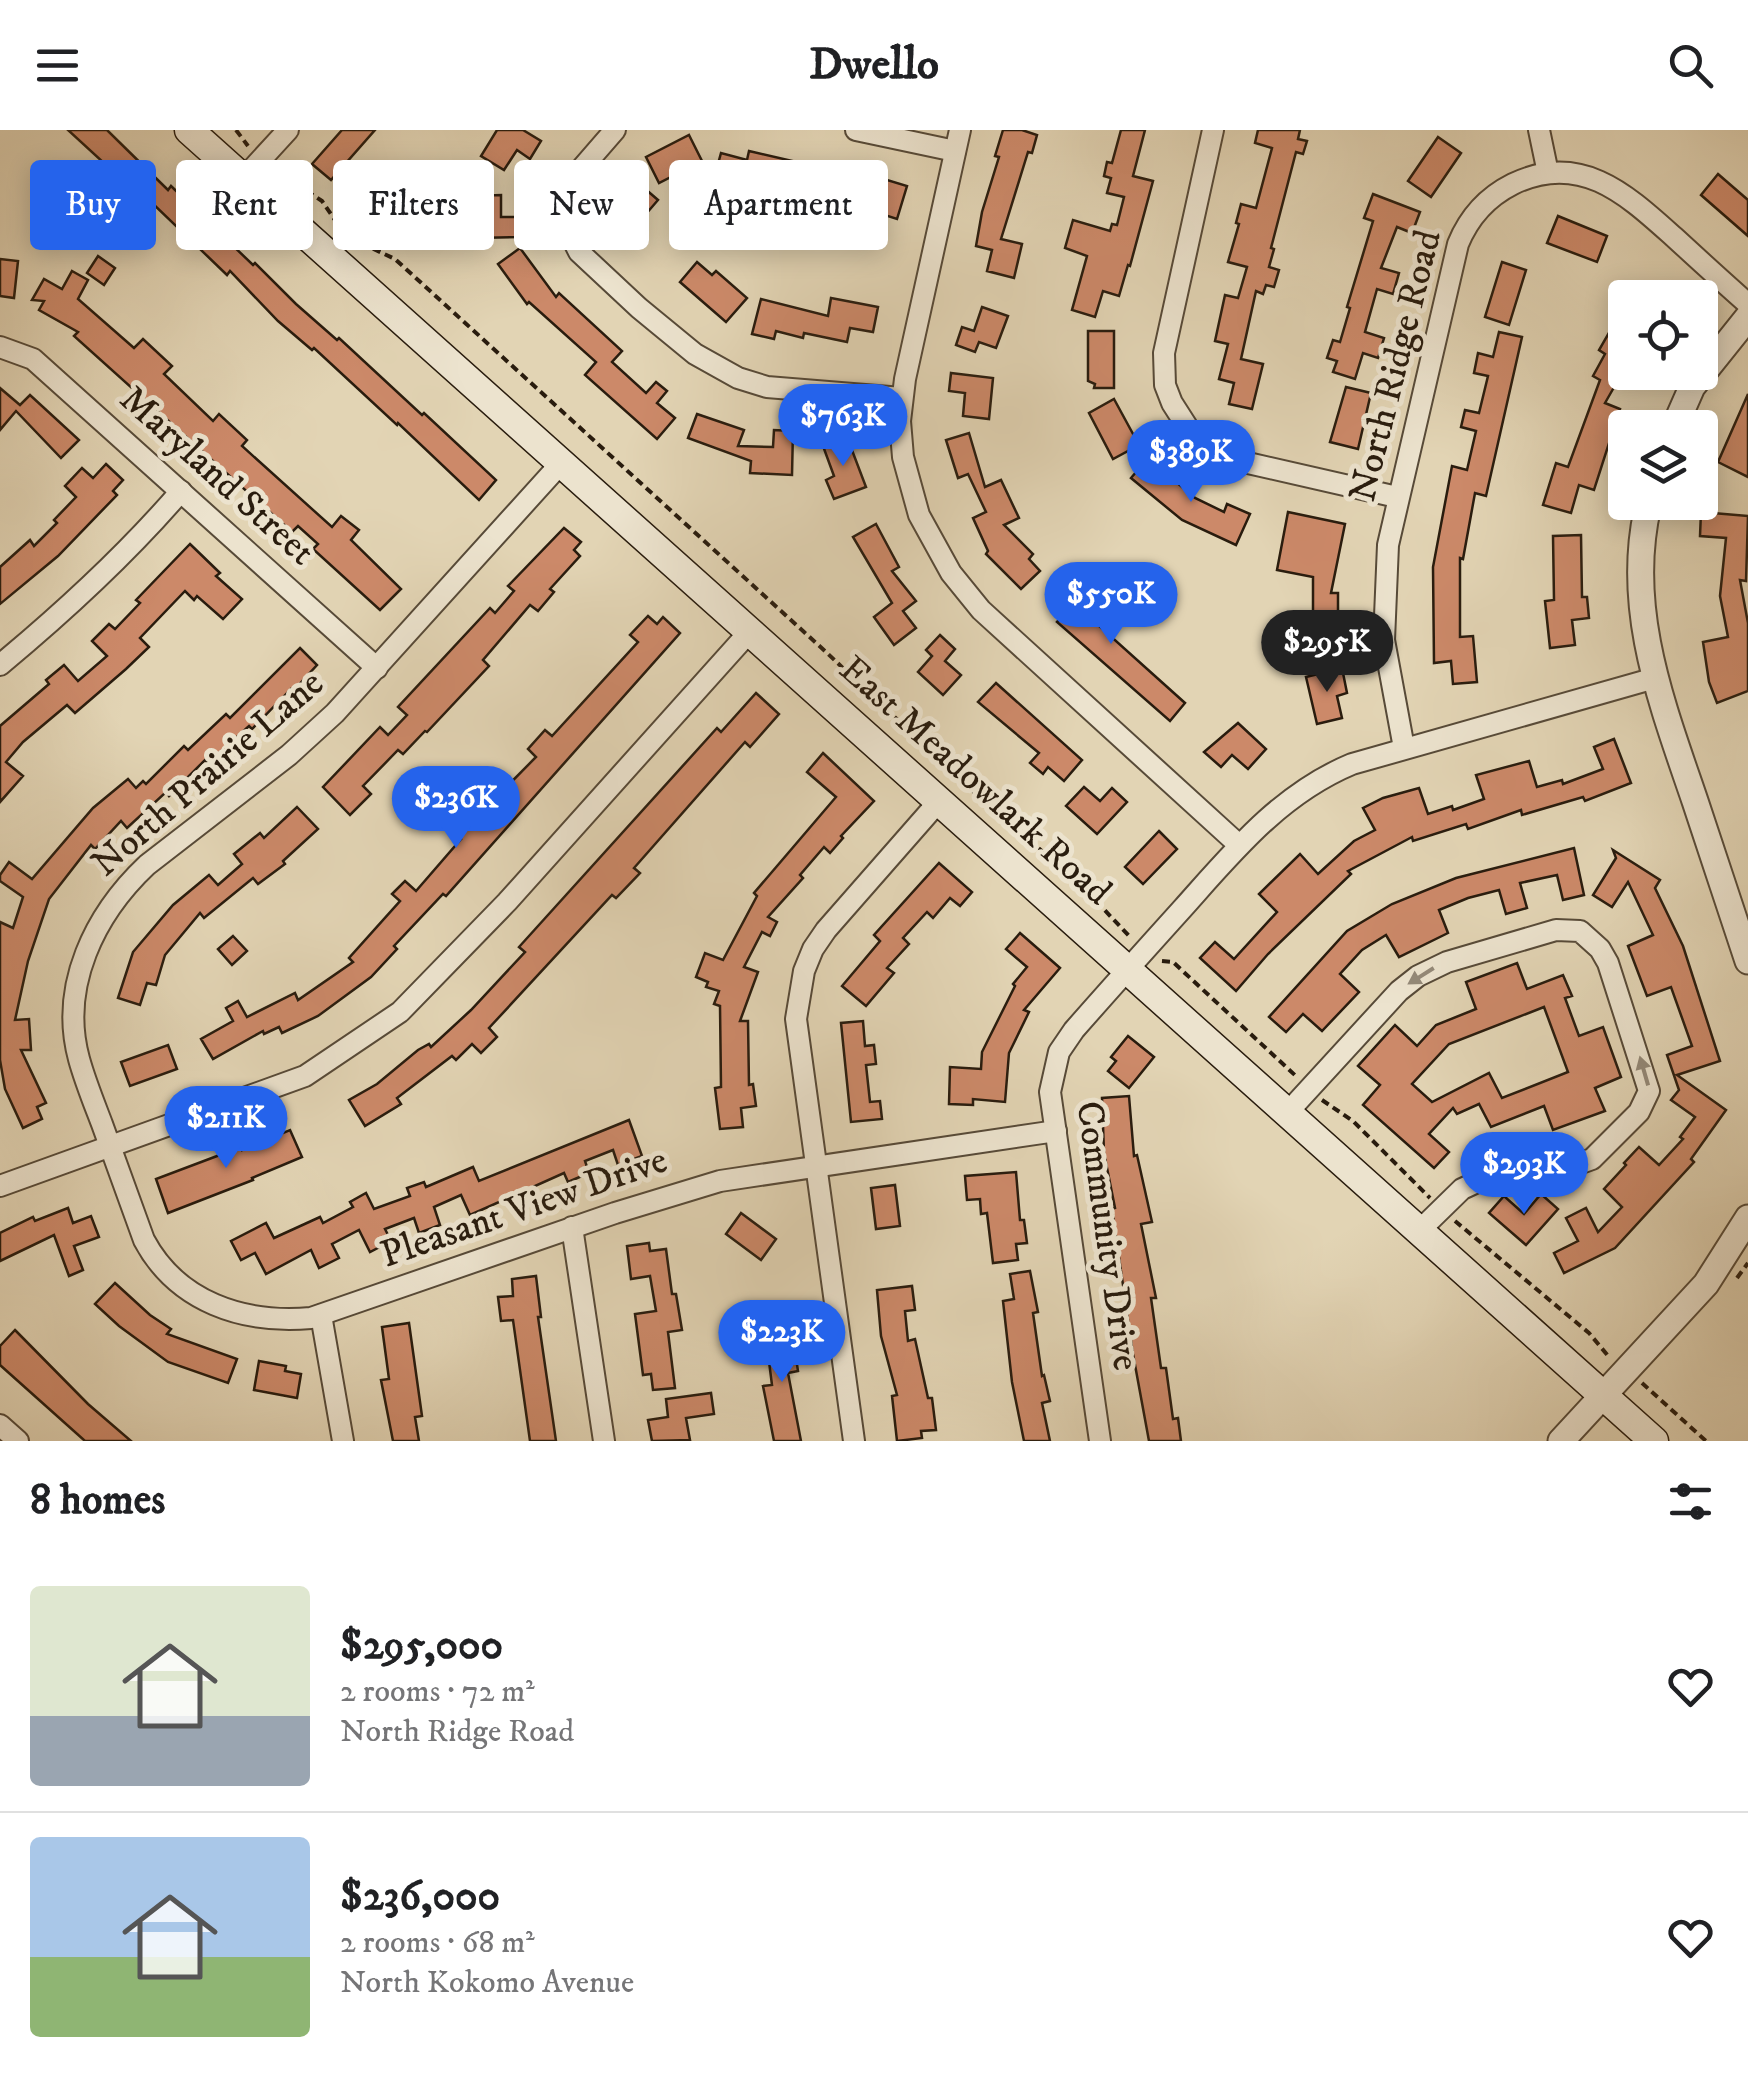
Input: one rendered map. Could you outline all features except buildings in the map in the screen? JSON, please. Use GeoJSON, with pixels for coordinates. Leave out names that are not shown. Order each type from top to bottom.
{"type":"FeatureCollection","features":[{"type":"Feature","properties":{"kind":"main road","name":"East Meadowlark Road"},"geometry":{"type":"LineString","coordinates":[[190,130],[224,160]]}},
{"type":"Feature","properties":{"kind":"main road","name":"East Meadowlark Road"},"geometry":{"type":"LineString","coordinates":[[313,239],[1654,1441]]}},
{"type":"Feature","properties":{"kind":"street"},"geometry":{"type":"LineString","coordinates":[[260,160],[288,130]]}},
{"type":"Feature","properties":{"kind":"street"},"geometry":{"type":"LineString","coordinates":[[615,130],[569,183],[563,210],[565,224],[579,252],[695,354],[738,378],[767,388],[902,398]]}},
{"type":"Feature","properties":{"kind":"street"},"geometry":{"type":"LineString","coordinates":[[856,130],[958,140],[902,398],[902,457],[910,490],[938,552],[956,580],[994,623],[1239,845]]}},
{"type":"Feature","properties":{"kind":"street"},"geometry":{"type":"LineString","coordinates":[[1213,130],[1164,352],[1166,385],[1172,404],[1195,436],[1226,458],[1397,497]]}},
{"type":"Feature","properties":{"kind":"street"},"geometry":{"type":"LineString","coordinates":[[1539,130],[1548,173]]}},
{"type":"Feature","properties":{"kind":"street","name":"North Ridge Road"},"geometry":{"type":"LineString","coordinates":[[1404,748],[1384,640],[1388,545],[1462,233],[1475,213],[1497,193],[1521,180],[1548,173],[1589,177],[1626,194],[1748,304]]}},
{"type":"Feature","properties":{"kind":"street"},"geometry":{"type":"LineString","coordinates":[[1682,410],[1692,387],[1748,316]]}},
{"type":"Feature","properties":{"kind":"street","name":"Maryland Street"},"geometry":{"type":"LineString","coordinates":[[2,347],[33,358],[377,668]]}},
{"type":"Feature","properties":{"kind":"street","name":"North Prairie Lane"},"geometry":{"type":"LineString","coordinates":[[110,1146],[78,1057],[74,1026],[79,974],[99,922],[126,885],[289,755],[377,668],[563,462]]}},
{"type":"Feature","properties":{"kind":"street"},"geometry":{"type":"LineString","coordinates":[[0,664],[120,558],[181,492]]}},
{"type":"Feature","properties":{"kind":"street"},"geometry":{"type":"LineString","coordinates":[[1645,520],[1639,568],[1655,678],[1748,959]]}},
{"type":"Feature","properties":{"kind":"street"},"geometry":{"type":"LineString","coordinates":[[0,1186],[305,1076],[400,1012],[494,916],[752,630]]}},
{"type":"Feature","properties":{"kind":"street","name":"Community Drive"},"geometry":{"type":"LineString","coordinates":[[1100,1441],[1050,1092],[1059,1052],[1239,845],[1283,804],[1315,781],[1352,764],[1404,748],[1655,678]]}},
{"type":"Feature","properties":{"kind":"street"},"geometry":{"type":"LineString","coordinates":[[854,1441],[796,1019],[804,971],[826,930],[940,800]]}},
{"type":"Feature","properties":{"kind":"street"},"geometry":{"type":"LineString","coordinates":[[1288,1112],[1399,990],[1418,976],[1447,962],[1556,930],[1580,931],[1589,937],[1608,963],[1617,989],[1648,1080],[1646,1103],[1592,1158],[1567,1168],[1533,1164],[1504,1169],[1462,1190],[1420,1230]]}},
{"type":"Feature","properties":{"kind":"street","name":"Pleasant View Drive"},"geometry":{"type":"LineString","coordinates":[[110,1146],[144,1240],[159,1265],[186,1291],[209,1304],[285,1320],[321,1315],[720,1181],[1056,1131]]}},
{"type":"Feature","properties":{"kind":"street"},"geometry":{"type":"LineString","coordinates":[[1561,1441],[1706,1284],[1748,1218]]}},
{"type":"Feature","properties":{"kind":"street"},"geometry":{"type":"LineString","coordinates":[[572,1228],[604,1441]]}},
{"type":"Feature","properties":{"kind":"street"},"geometry":{"type":"LineString","coordinates":[[321,1315],[343,1441]]}},
{"type":"Feature","properties":{"kind":"street"},"geometry":{"type":"LineString","coordinates":[[0,1425],[18,1441]]}},
{"type":"Feature","properties":{"kind":"path"},"geometry":{"type":"LineString","coordinates":[[236,130],[244,142]]}},
{"type":"Feature","properties":{"kind":"path"},"geometry":{"type":"LineString","coordinates":[[313,195],[322,201],[346,236],[396,259],[978,796],[1080,884],[1125,932]]}},
{"type":"Feature","properties":{"kind":"path"},"geometry":{"type":"LineString","coordinates":[[1158,960],[1172,962],[1300,1079]]}},
{"type":"Feature","properties":{"kind":"path"},"geometry":{"type":"LineString","coordinates":[[1314,1094],[1353,1121],[1430,1198]]}},
{"type":"Feature","properties":{"kind":"path"},"geometry":{"type":"LineString","coordinates":[[1446,1214],[1589,1333],[1610,1358]]}},
{"type":"Feature","properties":{"kind":"path"},"geometry":{"type":"LineString","coordinates":[[1636,1384],[1644,1383],[1706,1441]]}}]}
